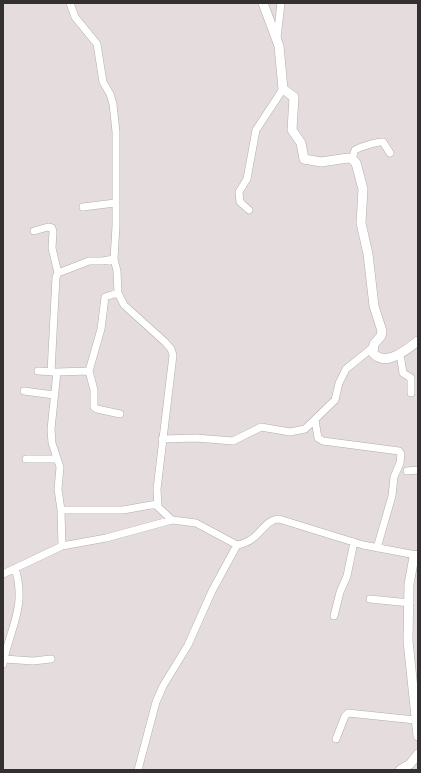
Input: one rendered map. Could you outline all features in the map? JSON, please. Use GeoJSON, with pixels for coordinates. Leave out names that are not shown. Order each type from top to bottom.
{"type":"FeatureCollection","features":[{"type":"Feature","properties":{"kind":"street"},"geometry":{"type":"LineString","coordinates":[[70,3],[78,21],[97,44],[103,82],[110,94],[113,104],[116,132],[114,259],[117,271],[118,293],[124,305],[171,349],[172,362],[162,439],[157,504],[162,512],[172,520]]}},
{"type":"Feature","properties":{"kind":"street"},"geometry":{"type":"LineString","coordinates":[[249,210],[240,202],[239,192],[247,179],[256,130],[283,89],[279,46],[263,3]]}},
{"type":"Feature","properties":{"kind":"street"},"geometry":{"type":"LineString","coordinates":[[277,38],[282,3]]}},
{"type":"Feature","properties":{"kind":"street"},"geometry":{"type":"LineString","coordinates":[[283,89],[294,97],[292,130],[301,143],[304,159],[321,162],[352,159]]}},
{"type":"Feature","properties":{"kind":"street"},"geometry":{"type":"LineString","coordinates":[[352,159],[355,150],[372,145],[377,141],[383,142],[390,153]]}},
{"type":"Feature","properties":{"kind":"street"},"geometry":{"type":"LineString","coordinates":[[162,439],[196,438],[233,441],[261,427],[290,432],[305,429],[335,400],[339,383],[346,369],[372,348],[382,331],[374,306],[368,254],[361,223],[363,189],[356,163],[352,159]]}},
{"type":"Feature","properties":{"kind":"street"},"geometry":{"type":"LineString","coordinates":[[83,207],[115,203]]}},
{"type":"Feature","properties":{"kind":"street"},"geometry":{"type":"LineString","coordinates":[[34,231],[48,227],[52,228],[52,248],[58,273],[56,277],[54,395],[51,429],[52,442],[60,467],[58,489],[61,510],[62,546]]}},
{"type":"Feature","properties":{"kind":"street"},"geometry":{"type":"LineString","coordinates":[[58,273],[88,261],[114,259]]}},
{"type":"Feature","properties":{"kind":"street"},"geometry":{"type":"LineString","coordinates":[[118,293],[105,297],[101,329],[89,371],[94,390],[94,407],[120,414]]}},
{"type":"Feature","properties":{"kind":"street"},"geometry":{"type":"LineString","coordinates":[[372,348],[373,353],[379,357],[395,357],[418,341]]}},
{"type":"Feature","properties":{"kind":"street"},"geometry":{"type":"LineString","coordinates":[[400,354],[403,373],[411,378],[411,393]]}},
{"type":"Feature","properties":{"kind":"street"},"geometry":{"type":"LineString","coordinates":[[38,370],[54,372],[89,371]]}},
{"type":"Feature","properties":{"kind":"street"},"geometry":{"type":"LineString","coordinates":[[24,391],[54,395]]}},
{"type":"Feature","properties":{"kind":"street"},"geometry":{"type":"LineString","coordinates":[[315,420],[318,438],[323,441],[398,451],[401,454],[400,464],[395,471],[392,496],[377,548]]}},
{"type":"Feature","properties":{"kind":"street"},"geometry":{"type":"LineString","coordinates":[[26,458],[57,459]]}},
{"type":"Feature","properties":{"kind":"street"},"geometry":{"type":"LineString","coordinates":[[407,471],[418,470]]}},
{"type":"Feature","properties":{"kind":"street"},"geometry":{"type":"LineString","coordinates":[[61,510],[123,510],[157,504]]}},
{"type":"Feature","properties":{"kind":"street"},"geometry":{"type":"LineString","coordinates":[[138,770],[161,691],[188,645],[212,591],[237,545],[252,540],[270,521],[279,519],[354,542],[377,548],[417,555],[414,557],[411,572],[409,661],[418,736]]}},
{"type":"Feature","properties":{"kind":"street"},"geometry":{"type":"LineString","coordinates":[[3,574],[62,546],[106,538],[172,520],[196,523],[237,545]]}},
{"type":"Feature","properties":{"kind":"street"},"geometry":{"type":"LineString","coordinates":[[334,616],[340,592],[347,576],[354,542]]}},
{"type":"Feature","properties":{"kind":"street"},"geometry":{"type":"LineString","coordinates":[[15,568],[20,585],[19,605],[3,662],[51,659]]}},
{"type":"Feature","properties":{"kind":"street"},"geometry":{"type":"LineString","coordinates":[[370,599],[410,603]]}},
{"type":"Feature","properties":{"kind":"street"},"geometry":{"type":"LineString","coordinates":[[336,739],[345,716],[348,713],[415,720]]}},
{"type":"Feature","properties":{"kind":"street"},"geometry":{"type":"LineString","coordinates":[[400,770],[412,767],[418,754]]}}]}
